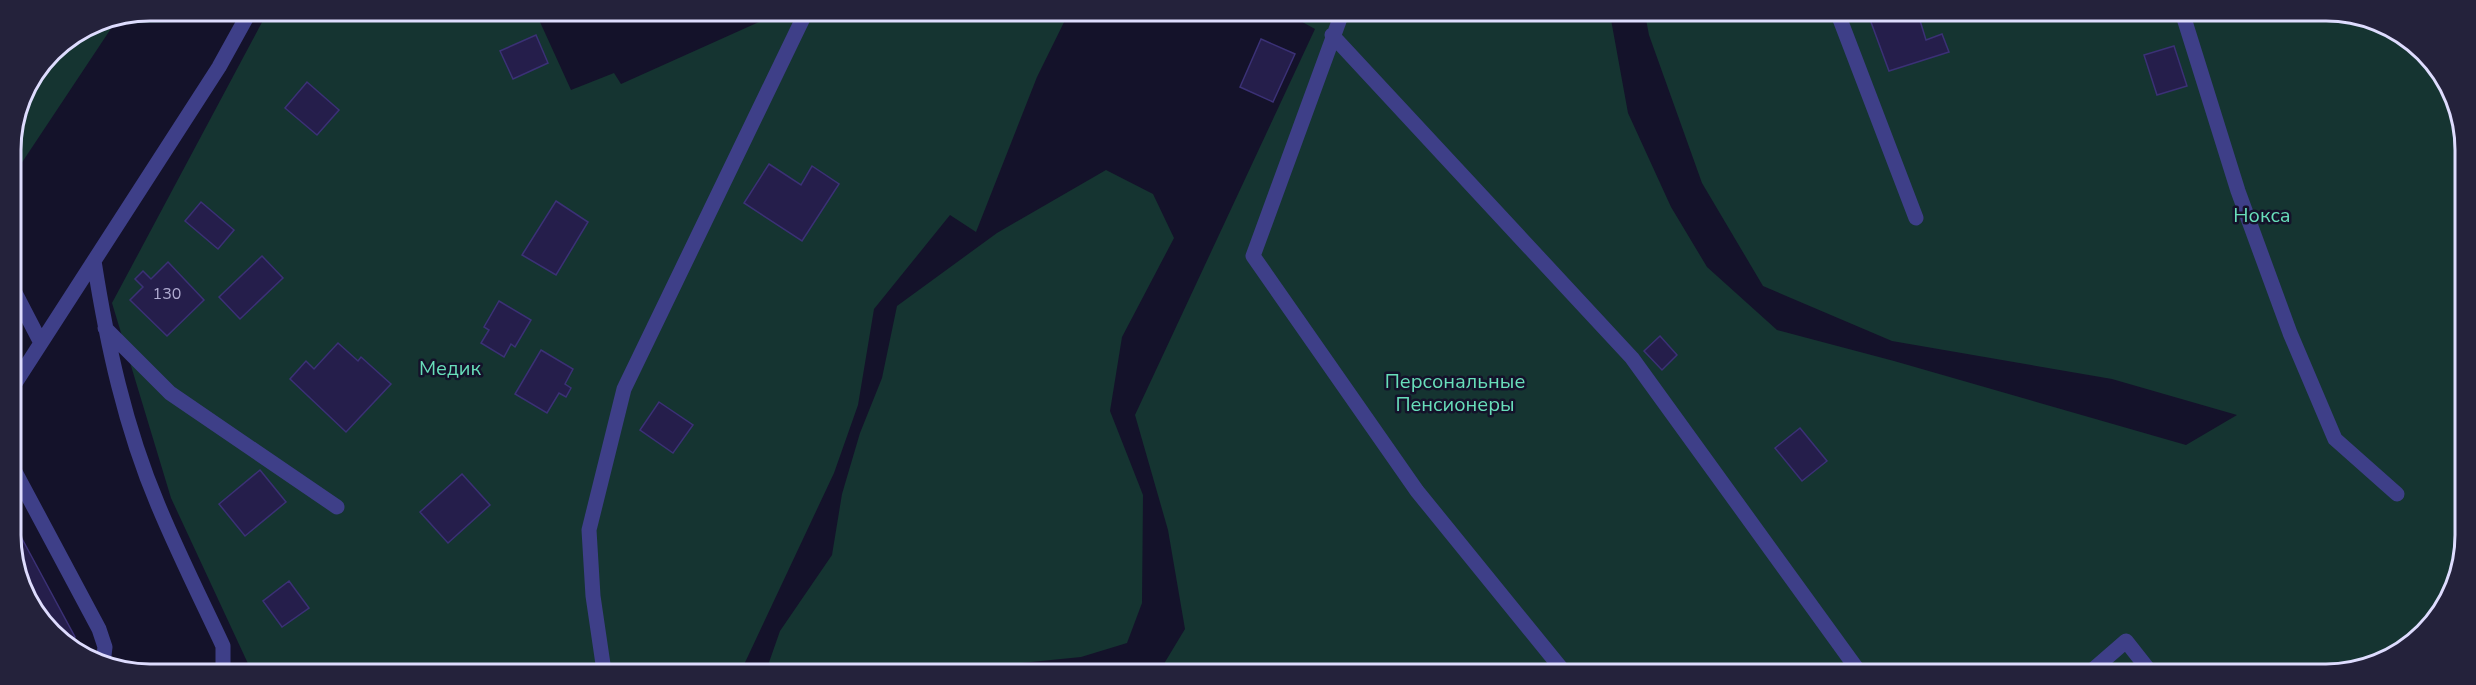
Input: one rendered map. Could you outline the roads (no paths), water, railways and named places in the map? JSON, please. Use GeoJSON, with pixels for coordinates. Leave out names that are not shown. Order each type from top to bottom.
{"type":"FeatureCollection","features":[{"type":"Feature","properties":{"kind":"lane"},"geometry":{"type":"LineString","coordinates":[[21,374],[219,67],[244,21]]}},
{"type":"Feature","properties":{"kind":"lane"},"geometry":{"type":"LineString","coordinates":[[603,664],[592,596],[589,530],[624,389],[802,21]]}},
{"type":"Feature","properties":{"kind":"lane"},"geometry":{"type":"LineString","coordinates":[[1338,21],[1253,256],[1418,491],[1558,664]]}},
{"type":"Feature","properties":{"kind":"lane"},"geometry":{"type":"LineString","coordinates":[[1841,21],[1916,218]]}},
{"type":"Feature","properties":{"kind":"lane"},"geometry":{"type":"LineString","coordinates":[[2185,21],[2238,191],[2290,333],[2335,440],[2397,494]]}},
{"type":"Feature","properties":{"kind":"lane"},"geometry":{"type":"LineString","coordinates":[[1332,35],[1632,358],[1853,664]]}},
{"type":"Feature","properties":{"kind":"lane"},"geometry":{"type":"LineString","coordinates":[[94,261],[105,328],[123,403],[157,504],[223,646],[223,664]]}},
{"type":"Feature","properties":{"kind":"lane"},"geometry":{"type":"LineString","coordinates":[[21,305],[41,344]]}},
{"type":"Feature","properties":{"kind":"lane"},"geometry":{"type":"LineString","coordinates":[[105,328],[170,393],[337,507]]}},
{"type":"Feature","properties":{"kind":"lane"},"geometry":{"type":"LineString","coordinates":[[21,483],[99,629],[105,647],[104,655]]}},
{"type":"Feature","properties":{"kind":"lane"},"geometry":{"type":"LineString","coordinates":[[2100,664],[2126,641],[2144,664]]}},
{"type":"Feature","properties":{"kind":"park label","name":"Нокса"},"geometry":{"type":"Point","coordinates":[2262,215]}},
{"type":"Feature","properties":{"kind":"park label","name":"Медик"},"geometry":{"type":"Point","coordinates":[450,368]}},
{"type":"Feature","properties":{"kind":"park label","name":"Персональные Пенсионеры"},"geometry":{"type":"Point","coordinates":[1455,392]}}]}
